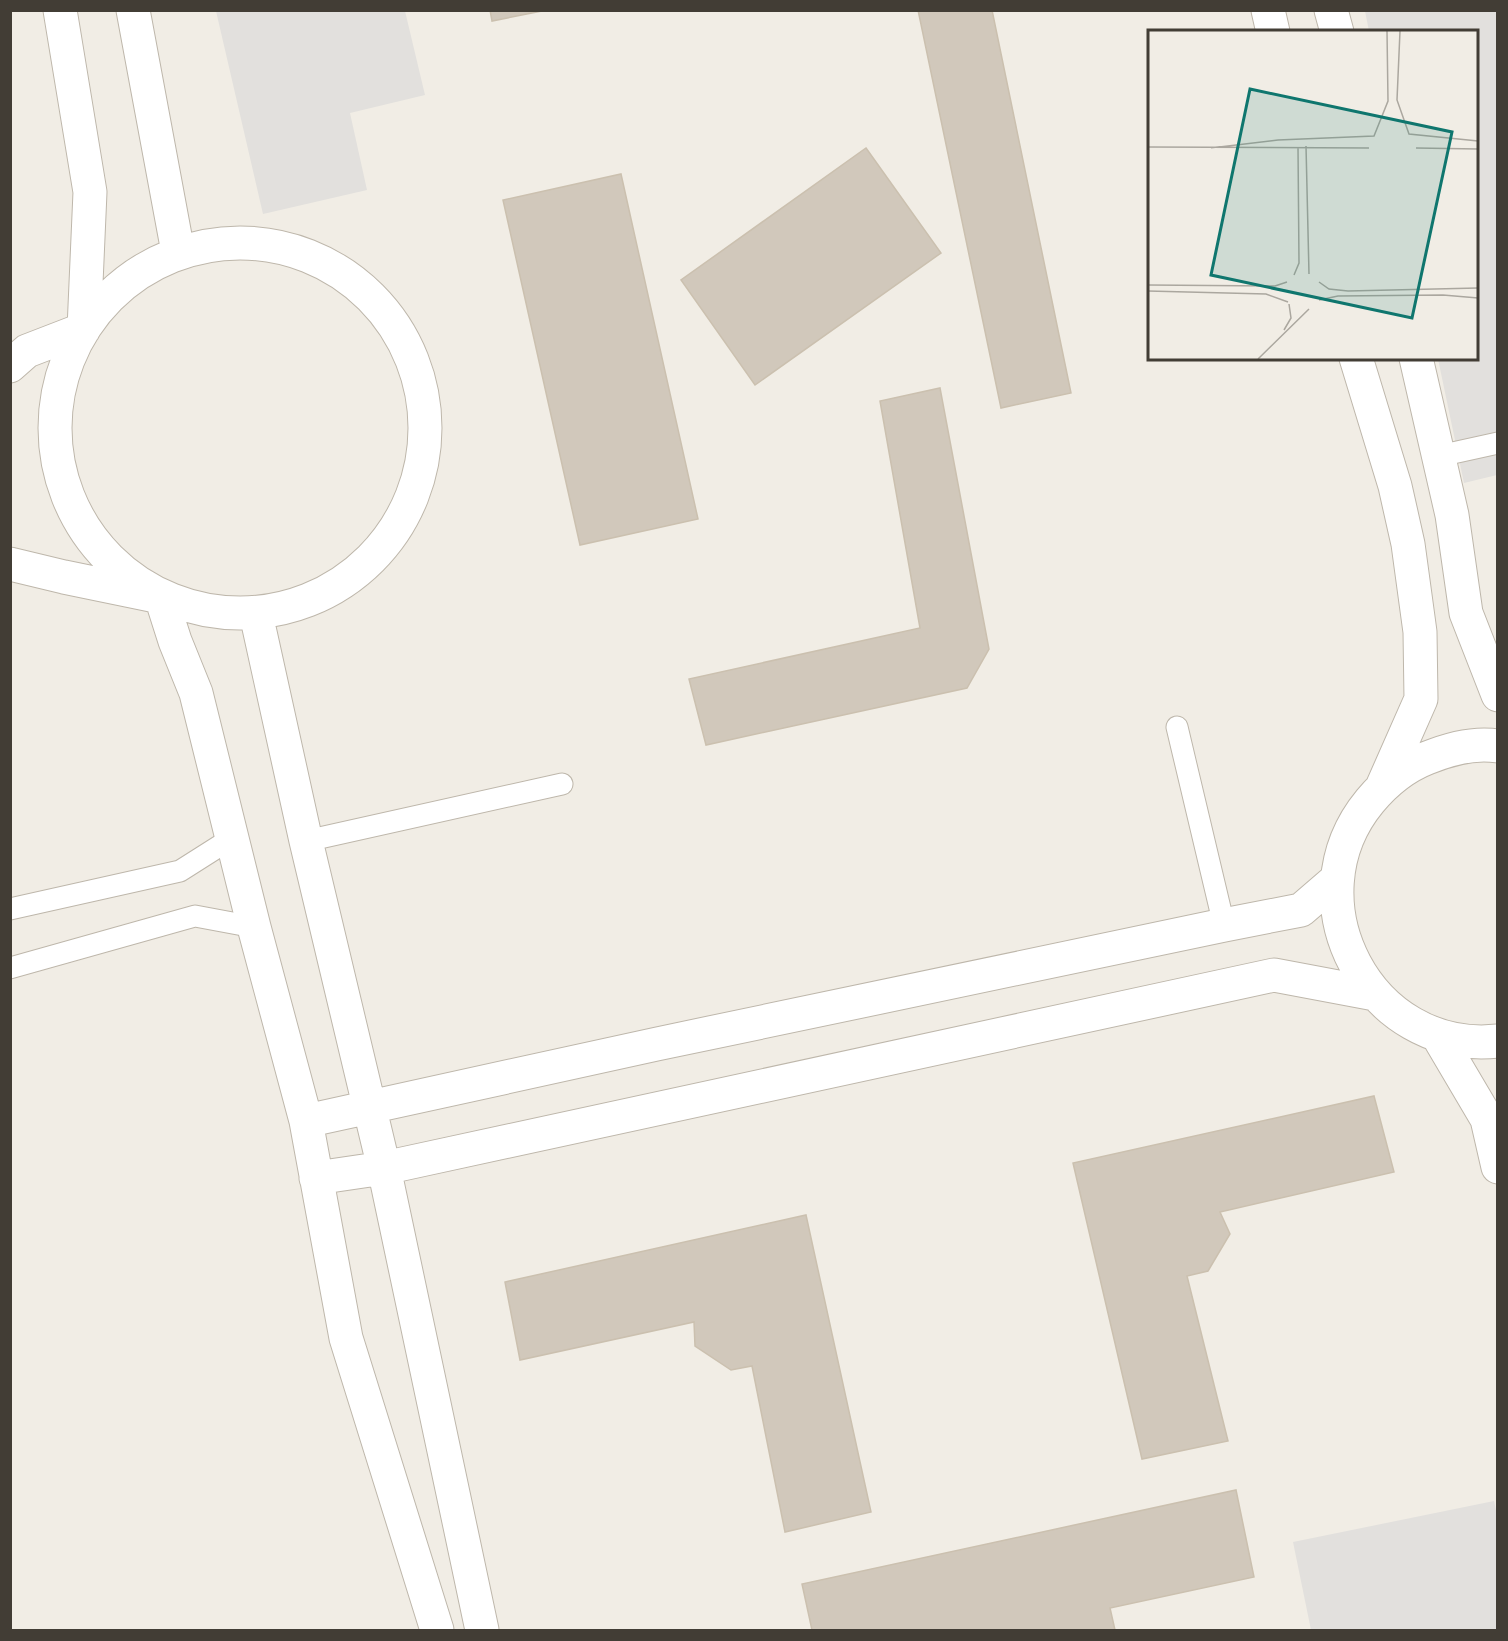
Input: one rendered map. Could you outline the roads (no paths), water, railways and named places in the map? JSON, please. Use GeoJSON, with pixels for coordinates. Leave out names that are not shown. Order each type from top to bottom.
{"type":"FeatureCollection","features":[{"type":"Feature","properties":{"kind":"street"},"geometry":{"type":"LineString","coordinates":[[60,10],[90,192],[84,329]]}},
{"type":"Feature","properties":{"kind":"street"},"geometry":{"type":"LineString","coordinates":[[132,10],[178,252]]}},
{"type":"Feature","properties":{"kind":"street"},"geometry":{"type":"LineString","coordinates":[[1268,10],[1273,30]]}},
{"type":"Feature","properties":{"kind":"street"},"geometry":{"type":"LineString","coordinates":[[1331,10],[1336,30]]}},
{"type":"Feature","properties":{"kind":"street"},"geometry":{"type":"LineString","coordinates":[[10,564],[161,597],[207,611],[256,614],[300,604],[341,585],[375,556],[382,547],[402,519],[419,477],[426,433],[421,388],[406,345],[381,307],[348,277],[308,255],[266,243],[221,242],[178,252],[135,274],[99,306],[72,347],[58,394],[55,443],[65,490],[87,534],[120,570],[161,597],[175,641],[196,693],[254,927],[306,1121],[346,1338],[437,1630]]}},
{"type":"Feature","properties":{"kind":"street"},"geometry":{"type":"LineString","coordinates":[[10,366],[27,351],[84,329]]}},
{"type":"Feature","properties":{"kind":"street"},"geometry":{"type":"LineString","coordinates":[[1357,360],[1395,486],[1408,544],[1420,632],[1421,699],[1383,786]]}},
{"type":"Feature","properties":{"kind":"street"},"geometry":{"type":"LineString","coordinates":[[1416,360],[1452,515],[1466,614],[1497,694]]}},
{"type":"Feature","properties":{"kind":"street"},"geometry":{"type":"LineString","coordinates":[[256,614],[306,841],[384,1168],[482,1630]]}},
{"type":"Feature","properties":{"kind":"street"},"geometry":{"type":"LineString","coordinates":[[1497,746],[1451,748],[1414,763],[1383,786],[1360,812],[1345,844],[1337,879],[1337,910],[1344,940],[1357,969],[1375,994],[1404,1019],[1438,1036],[1480,1043],[1497,1041]]}},
{"type":"Feature","properties":{"kind":"street"},"geometry":{"type":"LineString","coordinates":[[306,1121],[657,1044],[1301,910],[1337,879]]}},
{"type":"Feature","properties":{"kind":"street"},"geometry":{"type":"LineString","coordinates":[[316,1178],[384,1168],[1274,975],[1375,994]]}},
{"type":"Feature","properties":{"kind":"street"},"geometry":{"type":"LineString","coordinates":[[1438,1036],[1488,1119],[1497,1167]]}},
{"type":"Feature","properties":{"kind":"lane"},"geometry":{"type":"LineString","coordinates":[[1439,456],[1497,443]]}},
{"type":"Feature","properties":{"kind":"lane"},"geometry":{"type":"LineString","coordinates":[[1177,727],[1224,925]]}},
{"type":"Feature","properties":{"kind":"lane"},"geometry":{"type":"LineString","coordinates":[[306,841],[562,784]]}},
{"type":"Feature","properties":{"kind":"lane"},"geometry":{"type":"LineString","coordinates":[[10,909],[180,871],[232,838]]}},
{"type":"Feature","properties":{"kind":"lane"},"geometry":{"type":"LineString","coordinates":[[10,968],[195,916],[254,927]]}}]}
